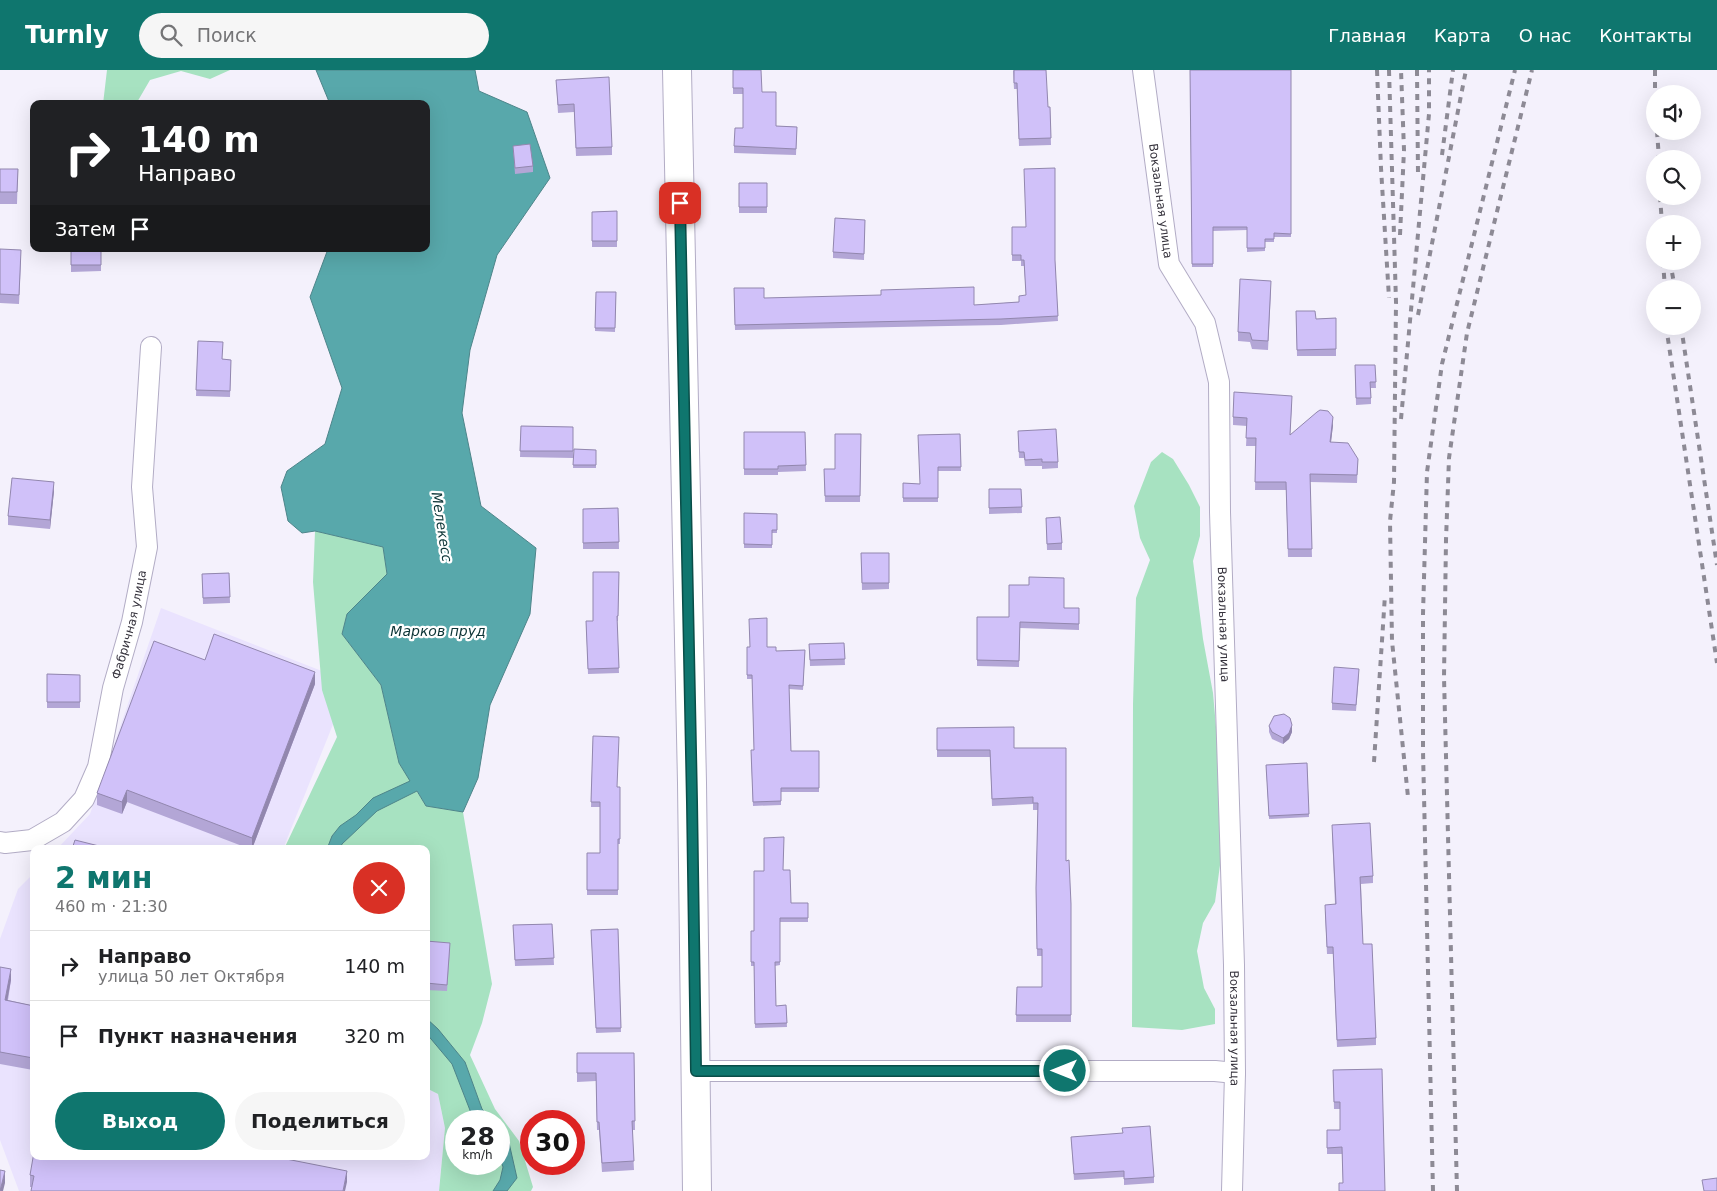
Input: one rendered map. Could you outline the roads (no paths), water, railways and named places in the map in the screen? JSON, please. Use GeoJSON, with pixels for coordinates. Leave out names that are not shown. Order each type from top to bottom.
{"type":"FeatureCollection","features":[{"type":"Feature","properties":{"kind":"main road"},"geometry":{"type":"LineString","coordinates":[[678,70],[698,1191]]}},
{"type":"Feature","properties":{"kind":"street","name":"Вокзальная улица"},"geometry":{"type":"LineString","coordinates":[[1143,70],[1169,264],[1205,323],[1219,382],[1220,512],[1234,965],[1235,1073],[1232,1191]]}},
{"type":"Feature","properties":{"kind":"street","name":"Фабричная улица"},"geometry":{"type":"LineString","coordinates":[[0,842],[32,840],[63,822],[84,799],[98,767],[113,688],[132,622],[147,547],[142,487],[151,347]]}},
{"type":"Feature","properties":{"kind":"street"},"geometry":{"type":"LineString","coordinates":[[696,1071],[1216,1071],[1235,1073]]}},
{"type":"Feature","properties":{"kind":"water","name":"Марков пруд"},"geometry":{"type":"Polygon","coordinates":[[[316,70],[475,70],[479,91],[527,112],[550,178],[497,255],[470,350],[462,413],[481,506],[536,548],[530,614],[490,705],[478,778],[463,812],[426,806],[417,791],[377,811],[342,845],[329,845],[332,836],[340,826],[356,815],[373,798],[410,781],[399,763],[381,685],[342,634],[347,614],[387,574],[383,547],[315,531],[302,533],[288,521],[281,487],[287,471],[325,444],[342,388],[310,297],[327,252],[430,252],[430,100],[328,100],[316,70]]]}},
{"type":"Feature","properties":{"kind":"water"},"geometry":{"type":"Polygon","coordinates":[[[430,1022],[465,1062],[483,1110],[470,1110],[452,1064],[430,1038],[430,1022]]]}},
{"type":"Feature","properties":{"kind":"water"},"geometry":{"type":"Polygon","coordinates":[[[510,1147],[517,1178],[507,1191],[493,1191],[501,1175],[510,1175],[510,1147]]]}},
{"type":"Feature","properties":{"kind":"railway"},"geometry":{"type":"LineString","coordinates":[[1377,70],[1389,298]]}},
{"type":"Feature","properties":{"kind":"railway"},"geometry":{"type":"LineString","coordinates":[[1389,70],[1396,302],[1394,482],[1390,521],[1392,641],[1408,797]]}},
{"type":"Feature","properties":{"kind":"railway"},"geometry":{"type":"LineString","coordinates":[[1400,235],[1404,150],[1401,70]]}},
{"type":"Feature","properties":{"kind":"railway"},"geometry":{"type":"LineString","coordinates":[[1417,70],[1418,174]]}},
{"type":"Feature","properties":{"kind":"railway"},"geometry":{"type":"LineString","coordinates":[[1401,419],[1429,114],[1429,70]]}},
{"type":"Feature","properties":{"kind":"railway"},"geometry":{"type":"LineString","coordinates":[[1442,155],[1453,70]]}},
{"type":"Feature","properties":{"kind":"railway"},"geometry":{"type":"LineString","coordinates":[[1418,315],[1466,70]]}},
{"type":"Feature","properties":{"kind":"railway"},"geometry":{"type":"LineString","coordinates":[[1433,1191],[1423,751],[1423,614],[1427,472],[1442,364],[1515,70]]}},
{"type":"Feature","properties":{"kind":"railway"},"geometry":{"type":"LineString","coordinates":[[1457,1191],[1444,677],[1449,458],[1467,333],[1532,70]]}},
{"type":"Feature","properties":{"kind":"railway"},"geometry":{"type":"LineString","coordinates":[[1655,70],[1655,85]]}},
{"type":"Feature","properties":{"kind":"railway"},"geometry":{"type":"LineString","coordinates":[[1658,140],[1658,150]]}},
{"type":"Feature","properties":{"kind":"railway"},"geometry":{"type":"LineString","coordinates":[[1661,205],[1661,215]]}},
{"type":"Feature","properties":{"kind":"railway"},"geometry":{"type":"LineString","coordinates":[[1664,270],[1664,280]]}},
{"type":"Feature","properties":{"kind":"railway"},"geometry":{"type":"LineString","coordinates":[[1672,270],[1673,280]]}},
{"type":"Feature","properties":{"kind":"railway"},"geometry":{"type":"LineString","coordinates":[[1667,335],[1717,663]]}},
{"type":"Feature","properties":{"kind":"railway"},"geometry":{"type":"LineString","coordinates":[[1682,335],[1717,565]]}},
{"type":"Feature","properties":{"kind":"railway"},"geometry":{"type":"LineString","coordinates":[[1374,762],[1385,595]]}},
{"type":"Feature","properties":{"kind":"water label","name":"Мелекесс"},"geometry":{"type":"Point","coordinates":[442,527]}}]}
